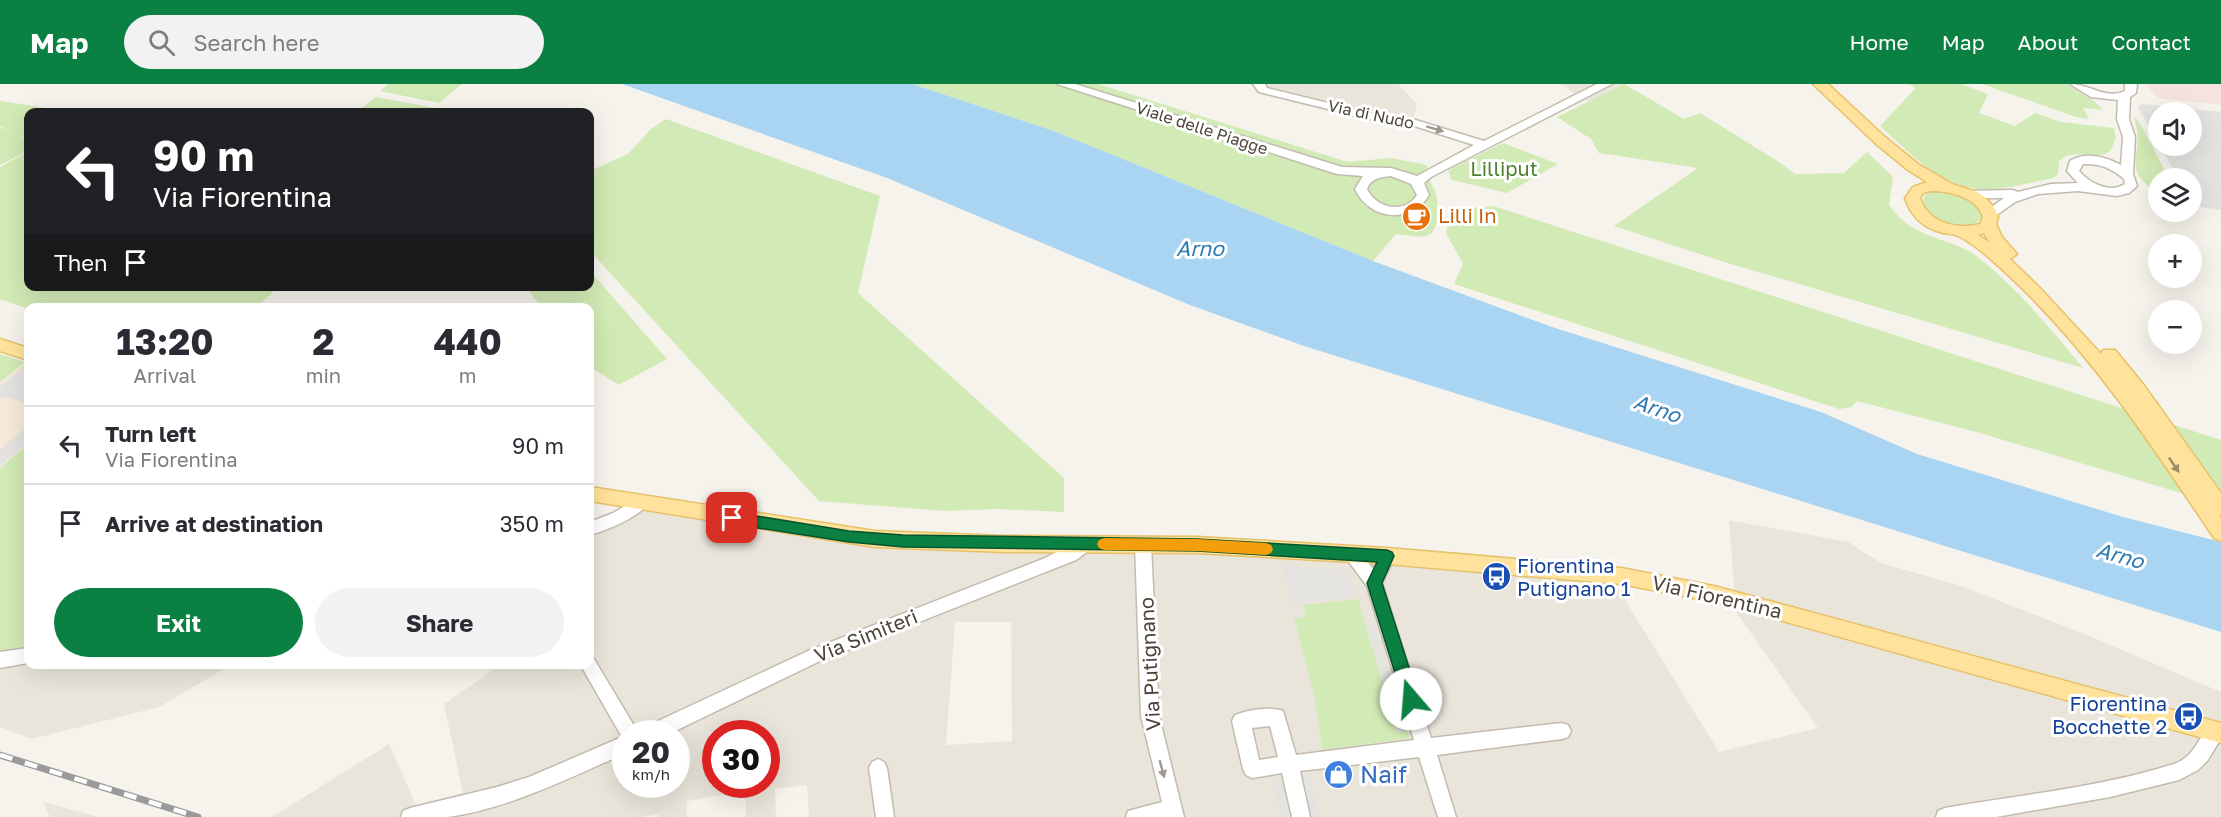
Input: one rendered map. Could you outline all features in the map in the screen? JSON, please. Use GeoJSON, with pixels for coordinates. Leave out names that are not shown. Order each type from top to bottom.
{"type":"FeatureCollection","features":[{"type":"Feature","properties":{"kind":"main road"},"geometry":{"type":"LineString","coordinates":[[1807,84],[1903,171],[1913,184],[1915,192],[1912,198],[1913,205],[1922,215],[1937,225],[1962,231],[1978,230],[1989,219]]}},
{"type":"Feature","properties":{"kind":"main road"},"geometry":{"type":"LineString","coordinates":[[1820,84],[1915,169],[1930,179],[1967,194],[1984,205],[1992,234],[1999,244],[2048,289],[2097,349],[2221,533]]}},
{"type":"Feature","properties":{"kind":"main road"},"geometry":{"type":"LineString","coordinates":[[1915,192],[1930,186],[1952,188]]}},
{"type":"Feature","properties":{"kind":"main road"},"geometry":{"type":"LineString","coordinates":[[1962,231],[2010,267],[2137,388],[2221,508]]}},
{"type":"Feature","properties":{"kind":"main road"},"geometry":{"type":"LineString","coordinates":[[0,345],[24,353]]}},
{"type":"Feature","properties":{"kind":"main road","name":"Via Fiorentina"},"geometry":{"type":"LineString","coordinates":[[594,495],[875,539],[929,542],[1197,545],[1387,556],[1579,572],[1667,584],[1805,618],[2218,732]]}},
{"type":"Feature","properties":{"kind":"street","name":"Viale delle Piagge"},"geometry":{"type":"LineString","coordinates":[[1063,84],[1341,171],[1379,173]]}},
{"type":"Feature","properties":{"kind":"street","name":"Via di Nudo"},"geometry":{"type":"LineString","coordinates":[[1259,84],[1263,90],[1369,116],[1409,121],[1485,145]]}},
{"type":"Feature","properties":{"kind":"street"},"geometry":{"type":"LineString","coordinates":[[1418,183],[1427,174],[1606,84]]}},
{"type":"Feature","properties":{"kind":"street"},"geometry":{"type":"LineString","coordinates":[[2076,84],[2091,93],[2123,120]]}},
{"type":"Feature","properties":{"kind":"street"},"geometry":{"type":"LineString","coordinates":[[2091,93],[2108,97],[2124,96],[2132,91],[2131,84]]}},
{"type":"Feature","properties":{"kind":"street"},"geometry":{"type":"LineString","coordinates":[[2124,96],[2123,120],[2129,137],[2127,174]]}},
{"type":"Feature","properties":{"kind":"street"},"geometry":{"type":"LineString","coordinates":[[2052,189],[2065,182],[2073,171],[2074,164],[2080,160],[2098,160],[2118,155],[2127,149]]}},
{"type":"Feature","properties":{"kind":"street"},"geometry":{"type":"LineString","coordinates":[[1967,194],[1994,196],[2052,189],[2098,189],[2116,192],[2128,189],[2131,181],[2127,174],[2117,167],[2098,160]]}},
{"type":"Feature","properties":{"kind":"street","name":"Viale delle Piagge"},"geometry":{"type":"LineString","coordinates":[[1341,171],[1362,186]]}},
{"type":"Feature","properties":{"kind":"street"},"geometry":{"type":"LineString","coordinates":[[2073,171],[2081,181],[2098,189]]}},
{"type":"Feature","properties":{"kind":"street"},"geometry":{"type":"LineString","coordinates":[[1379,173],[1399,173],[1418,183],[1423,192],[1421,202],[1415,207],[1401,210],[1385,209],[1373,205],[1365,198],[1362,186],[1366,179],[1379,173]]}},
{"type":"Feature","properties":{"kind":"street"},"geometry":{"type":"LineString","coordinates":[[1989,219],[2000,204],[2031,193]]}},
{"type":"Feature","properties":{"kind":"street"},"geometry":{"type":"LineString","coordinates":[[594,528],[619,517],[640,503]]}},
{"type":"Feature","properties":{"kind":"street","name":"Via Simiteri"},"geometry":{"type":"LineString","coordinates":[[678,720],[813,656],[1051,563],[1070,555],[1085,544]]}},
{"type":"Feature","properties":{"kind":"street","name":"Via Putignano"},"geometry":{"type":"LineString","coordinates":[[1143,544],[1150,716],[1174,813]]}},
{"type":"Feature","properties":{"kind":"street"},"geometry":{"type":"LineString","coordinates":[[1351,554],[1374,583],[1447,817]]}},
{"type":"Feature","properties":{"kind":"street"},"geometry":{"type":"LineString","coordinates":[[1374,583],[1387,556]]}},
{"type":"Feature","properties":{"kind":"street"},"geometry":{"type":"LineString","coordinates":[[0,660],[24,657]]}},
{"type":"Feature","properties":{"kind":"street"},"geometry":{"type":"LineString","coordinates":[[591,669],[622,720]]}},
{"type":"Feature","properties":{"kind":"street"},"geometry":{"type":"LineString","coordinates":[[1301,817],[1289,764],[1562,731]]}},
{"type":"Feature","properties":{"kind":"street"},"geometry":{"type":"LineString","coordinates":[[1945,817],[2110,788],[2179,771],[2192,764],[2218,732]]}},
{"type":"Feature","properties":{"kind":"street"},"geometry":{"type":"LineString","coordinates":[[410,817],[497,796],[612,750]]}},
{"type":"Feature","properties":{"kind":"street"},"geometry":{"type":"LineString","coordinates":[[878,768],[885,817]]}},
{"type":"Feature","properties":{"kind":"street"},"geometry":{"type":"LineString","coordinates":[[1135,817],[1174,813]]}},
{"type":"Feature","properties":{"kind":"shaded area"},"geometry":{"type":"Polygon","coordinates":[[[1254,84],[1398,84],[1417,104],[1411,126],[1369,121],[1256,93],[1254,84]]]}},
{"type":"Feature","properties":{"kind":"shaded area"},"geometry":{"type":"Polygon","coordinates":[[[1560,84],[1623,84],[1588,102],[1560,84]]]}},
{"type":"Feature","properties":{"kind":"shaded area"},"geometry":{"type":"Polygon","coordinates":[[[2145,84],[2221,84],[2221,105],[2158,98],[2145,84]]]}},
{"type":"Feature","properties":{"kind":"shaded area"},"geometry":{"type":"Polygon","coordinates":[[[2142,104],[2148,105],[2148,126],[2138,107],[2142,104]]]}},
{"type":"Feature","properties":{"kind":"shaded area"},"geometry":{"type":"Polygon","coordinates":[[[2202,110],[2221,112],[2221,210],[2202,207],[2202,168],[2172,168],[2166,156],[2202,156],[2202,110]]]}},
{"type":"Feature","properties":{"kind":"shaded area"},"geometry":{"type":"Polygon","coordinates":[[[24,363],[24,447],[0,468],[0,382],[24,363]]]}},
{"type":"Feature","properties":{"kind":"shaded area"},"geometry":{"type":"Polygon","coordinates":[[[24,367],[24,402],[4,397],[0,400],[0,386],[24,367]]]}},
{"type":"Feature","properties":{"kind":"shaded area"},"geometry":{"type":"Polygon","coordinates":[[[24,429],[24,445],[0,466],[0,449],[24,429]]]}},
{"type":"Feature","properties":{"kind":"shaded area"},"geometry":{"type":"Polygon","coordinates":[[[624,508],[877,548],[947,551],[1060,549],[1231,554],[1615,584],[1719,752],[1818,728],[1736,612],[1729,520],[1848,542],[1881,563],[1961,586],[2087,635],[2221,692],[2221,817],[809,817],[807,785],[780,788],[780,720],[702,720],[702,798],[705,798],[687,801],[687,817],[659,817],[658,814],[642,817],[272,817],[389,744],[416,805],[463,793],[444,704],[492,671],[490,669],[594,669],[594,521],[624,508]],[[955,622],[946,745],[1012,741],[1011,622],[955,622]]]}},
{"type":"Feature","properties":{"kind":"shaded area"},"geometry":{"type":"Polygon","coordinates":[[[1282,565],[1348,571],[1356,598],[1292,603],[1282,565]]]}},
{"type":"Feature","properties":{"kind":"shaded area"},"geometry":{"type":"Polygon","coordinates":[[[1375,625],[1407,731],[1397,732],[1366,626],[1375,625]]]}},
{"type":"Feature","properties":{"kind":"shaded area"},"geometry":{"type":"Polygon","coordinates":[[[24,648],[24,669],[224,669],[159,707],[32,739],[0,727],[0,663],[7,650],[24,648]]]}},
{"type":"Feature","properties":{"kind":"shaded area"},"geometry":{"type":"Polygon","coordinates":[[[1309,775],[1320,817],[1309,817],[1299,777],[1309,775]]]}},
{"type":"Feature","properties":{"kind":"shaded area"},"geometry":{"type":"Polygon","coordinates":[[[1283,779],[1292,817],[1281,817],[1273,780],[1283,779]]]}},
{"type":"Feature","properties":{"kind":"shaded area"},"geometry":{"type":"Polygon","coordinates":[[[743,798],[775,798],[776,817],[746,817],[746,799],[743,798]]]}},
{"type":"Feature","properties":{"kind":"shaded area"},"geometry":{"type":"Polygon","coordinates":[[[43,802],[99,817],[50,817],[43,802]]]}},
{"type":"Feature","properties":{"kind":"green space"},"geometry":{"type":"Polygon","coordinates":[[[388,84],[462,84],[439,103],[380,91],[388,84]]]}},
{"type":"Feature","properties":{"kind":"green space"},"geometry":{"type":"Polygon","coordinates":[[[912,84],[1098,84],[1348,162],[1391,158],[1427,165],[1428,178],[1437,197],[1436,224],[1430,234],[1424,236],[1396,234],[1373,261],[1054,131],[912,84]]]}},
{"type":"Feature","properties":{"kind":"green space"},"geometry":{"type":"Polygon","coordinates":[[[1624,84],[1684,119],[1700,113],[1795,174],[1844,173],[1867,152],[1893,177],[1889,205],[1899,217],[1921,232],[1968,251],[1994,270],[2047,324],[2083,368],[1721,261],[1614,226],[1698,168],[1599,153],[1591,139],[1557,117],[1624,84]]]}},
{"type":"Feature","properties":{"kind":"green space"},"geometry":{"type":"Polygon","coordinates":[[[1909,84],[1961,84],[1988,94],[1979,113],[2015,126],[2035,113],[2061,122],[2114,128],[2116,139],[2110,151],[2104,155],[2079,154],[2065,157],[2059,161],[2058,174],[2053,178],[1997,189],[1972,188],[1957,184],[1929,169],[1880,126],[1916,88],[1909,84]]]}},
{"type":"Feature","properties":{"kind":"green space"},"geometry":{"type":"Polygon","coordinates":[[[1982,84],[2066,84],[2093,100],[2103,110],[2083,108],[2089,119],[2076,117],[1982,84]]]}},
{"type":"Feature","properties":{"kind":"green space"},"geometry":{"type":"Polygon","coordinates":[[[376,97],[436,108],[362,108],[376,97]]]}},
{"type":"Feature","properties":{"kind":"green space"},"geometry":{"type":"Polygon","coordinates":[[[0,101],[46,108],[24,108],[24,137],[18,135],[24,139],[24,153],[0,165],[0,127],[17,134],[0,126],[0,101]]]}},
{"type":"Feature","properties":{"kind":"green space"},"geometry":{"type":"Polygon","coordinates":[[[2133,116],[2148,139],[2148,156],[2157,156],[2164,168],[2148,168],[2148,185],[2139,175],[2136,167],[2137,129],[2133,116]]]}},
{"type":"Feature","properties":{"kind":"green space"},"geometry":{"type":"Polygon","coordinates":[[[666,119],[880,196],[858,293],[1064,478],[1064,512],[997,509],[943,511],[819,501],[594,255],[594,169],[628,154],[652,128],[666,119]]]}},
{"type":"Feature","properties":{"kind":"green space","name":"Lilliput"},"geometry":{"type":"Polygon","coordinates":[[[1503,143],[1558,164],[1507,193],[1452,180],[1448,171],[1503,143]]]}},
{"type":"Feature","properties":{"kind":"green space"},"geometry":{"type":"Polygon","coordinates":[[[24,154],[24,291],[274,291],[261,303],[24,303],[24,308],[0,299],[0,167],[24,154]]]}},
{"type":"Feature","properties":{"kind":"green space"},"geometry":{"type":"Polygon","coordinates":[[[1932,192],[1956,193],[1964,196],[1977,205],[1981,211],[1981,219],[1966,226],[1957,226],[1941,220],[1927,210],[1922,203],[1925,195],[1932,192]]]}},
{"type":"Feature","properties":{"kind":"green space"},"geometry":{"type":"Polygon","coordinates":[[[1493,206],[2221,440],[2221,505],[1980,433],[1857,401],[1852,407],[1839,409],[1454,284],[1463,264],[1446,233],[1451,214],[1465,209],[1493,206]]]}},
{"type":"Feature","properties":{"kind":"green space"},"geometry":{"type":"Polygon","coordinates":[[[594,276],[667,359],[619,385],[594,369],[594,303],[538,303],[529,291],[594,291],[594,276]]]}},
{"type":"Feature","properties":{"kind":"green space"},"geometry":{"type":"Polygon","coordinates":[[[0,354],[24,362],[24,363],[0,382],[0,354]]]}},
{"type":"Feature","properties":{"kind":"green space"},"geometry":{"type":"Polygon","coordinates":[[[24,447],[24,648],[0,651],[0,468],[24,447]]]}},
{"type":"Feature","properties":{"kind":"green space"},"geometry":{"type":"Polygon","coordinates":[[[1358,599],[1397,732],[1407,731],[1409,738],[1322,750],[1315,698],[1294,618],[1306,617],[1303,605],[1358,599]]]}},
{"type":"Feature","properties":{"kind":"water","name":"Arno"},"geometry":{"type":"Polygon","coordinates":[[[622,84],[912,84],[1054,131],[1373,261],[1552,327],[1821,412],[1917,454],[2123,517],[2221,542],[2221,632],[1304,346],[1190,305],[887,178],[622,84]]]}},
{"type":"Feature","properties":{"kind":"railway"},"geometry":{"type":"LineString","coordinates":[[0,755],[198,817]]}},
{"type":"Feature","properties":{"kind":"slow traffic"},"geometry":{"type":"LineString","coordinates":[[1104,544],[1197,545],[1266,549]]}},
{"type":"Feature","properties":{"kind":"place","name":"Lilli In"},"geometry":{"type":"Point","coordinates":[1417,216]}},
{"type":"Feature","properties":{"kind":"place","name":"Fiorentina Putignano 1"},"geometry":{"type":"Point","coordinates":[1496,577]}},
{"type":"Feature","properties":{"kind":"place","name":"Fiorentina Bocchette 2"},"geometry":{"type":"Point","coordinates":[2188,716]}},
{"type":"Feature","properties":{"kind":"place","name":"Naif"},"geometry":{"type":"Point","coordinates":[1339,775]}},
{"type":"Feature","properties":{"kind":"route"},"geometry":{"type":"LineString","coordinates":[[732,518],[849,536],[903,541],[1197,545],[1387,556],[1374,583],[1411,699]]}}]}
